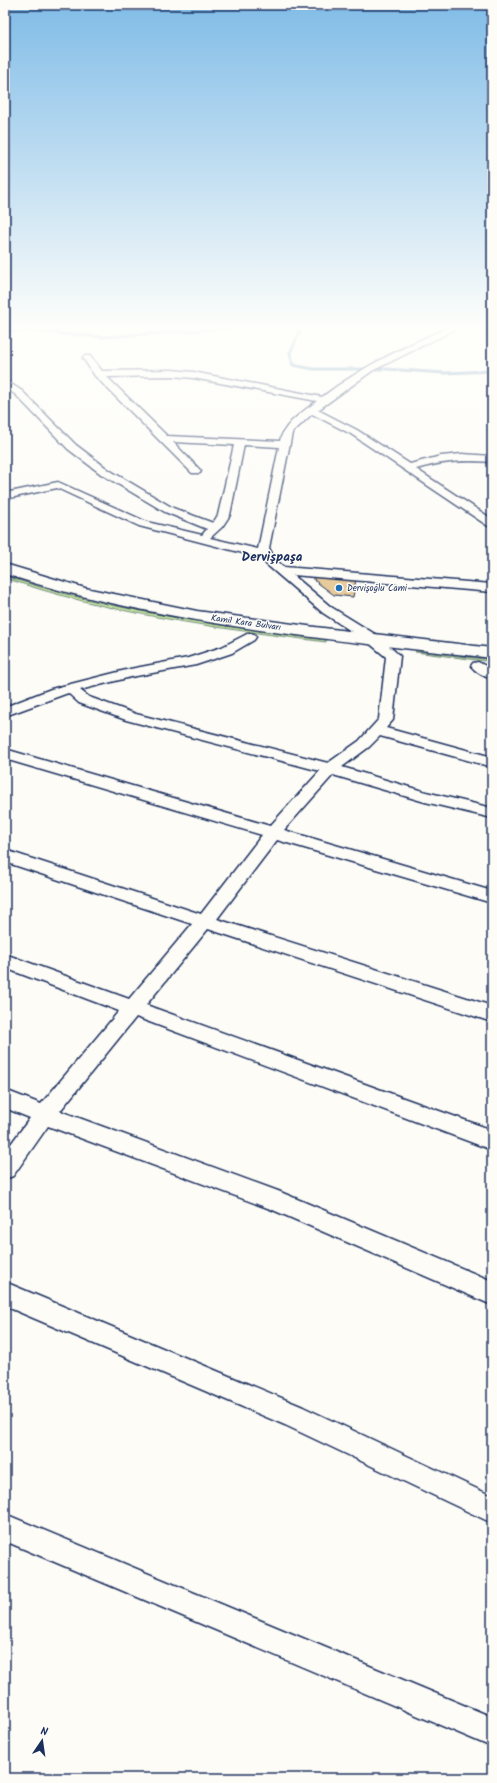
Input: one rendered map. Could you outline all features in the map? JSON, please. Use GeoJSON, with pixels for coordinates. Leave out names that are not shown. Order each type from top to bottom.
{"type":"FeatureCollection","features":[{"type":"Feature","properties":{"kind":"main road","name":"Kamil Kara Bulvarı"},"geometry":{"type":"LineString","coordinates":[[5,569],[44,582],[96,596],[170,611],[226,620],[492,653]]}},
{"type":"Feature","properties":{"kind":"main road","name":"Kamil Kara Bulvarı"},"geometry":{"type":"LineString","coordinates":[[5,584],[72,604],[130,618],[196,630],[487,670]]}},
{"type":"Feature","properties":{"kind":"street"},"geometry":{"type":"LineString","coordinates":[[34,408],[72,446],[105,472],[169,510],[215,528]]}},
{"type":"Feature","properties":{"kind":"street"},"geometry":{"type":"LineString","coordinates":[[132,408],[196,471]]}},
{"type":"Feature","properties":{"kind":"street"},"geometry":{"type":"LineString","coordinates":[[5,1169],[44,1115],[204,921],[273,833],[330,769],[364,744],[386,720],[393,656],[373,639],[327,610],[270,561],[263,548],[287,433],[294,424],[311,410],[354,432],[492,524]]}},
{"type":"Feature","properties":{"kind":"street"},"geometry":{"type":"LineString","coordinates":[[163,439],[284,444]]}},
{"type":"Feature","properties":{"kind":"street"},"geometry":{"type":"LineString","coordinates":[[204,538],[215,528],[224,515],[240,442]]}},
{"type":"Feature","properties":{"kind":"street"},"geometry":{"type":"LineString","coordinates":[[408,468],[441,459],[462,457],[491,459]]}},
{"type":"Feature","properties":{"kind":"street"},"geometry":{"type":"LineString","coordinates":[[5,496],[58,485],[143,524],[204,538],[266,555]]}},
{"type":"Feature","properties":{"kind":"street"},"geometry":{"type":"LineString","coordinates":[[280,570],[492,588]]}},
{"type":"Feature","properties":{"kind":"street"},"geometry":{"type":"LineString","coordinates":[[5,712],[56,692],[130,673],[191,662],[227,650],[249,637]]}},
{"type":"Feature","properties":{"kind":"street"},"geometry":{"type":"LineString","coordinates":[[71,689],[84,700],[131,716],[330,769],[425,797],[492,813]]}},
{"type":"Feature","properties":{"kind":"street"},"geometry":{"type":"LineString","coordinates":[[376,730],[492,762]]}},
{"type":"Feature","properties":{"kind":"street"},"geometry":{"type":"LineString","coordinates":[[5,754],[492,897]]}},
{"type":"Feature","properties":{"kind":"street"},"geometry":{"type":"LineString","coordinates":[[5,856],[492,1014]]}},
{"type":"Feature","properties":{"kind":"street"},"geometry":{"type":"LineString","coordinates":[[5,960],[492,1140]]}},
{"type":"Feature","properties":{"kind":"street"},"geometry":{"type":"LineString","coordinates":[[5,1099],[44,1115],[278,1201],[492,1294]]}},
{"type":"Feature","properties":{"kind":"street"},"geometry":{"type":"LineString","coordinates":[[5,1294],[294,1416],[492,1510]]}},
{"type":"Feature","properties":{"kind":"street"},"geometry":{"type":"LineString","coordinates":[[5,1527],[492,1732]]}},
{"type":"Feature","properties":{"kind":"green space"},"geometry":{"type":"Polygon","coordinates":[[[5,576],[84,599],[124,608],[245,629],[326,640],[326,642],[204,625],[124,610],[44,591],[5,578],[5,576]]]}},
{"type":"Feature","properties":{"kind":"green space"},"geometry":{"type":"Polygon","coordinates":[[[415,652],[492,660],[492,662],[415,652]]]}},
{"type":"Feature","properties":{"kind":"building","name":"Dervişoğlu Cami"},"geometry":{"type":"Polygon","coordinates":[[[314,575],[356,579],[353,597],[334,595],[314,580],[314,575]]]}},
{"type":"Feature","properties":{"kind":"place","name":"Dervişoğlu Cami"},"geometry":{"type":"Point","coordinates":[339,588]}},
{"type":"Feature","properties":{"kind":"district","name":"Dervişpaşa"},"geometry":{"type":"Point","coordinates":[272,557]}}]}
